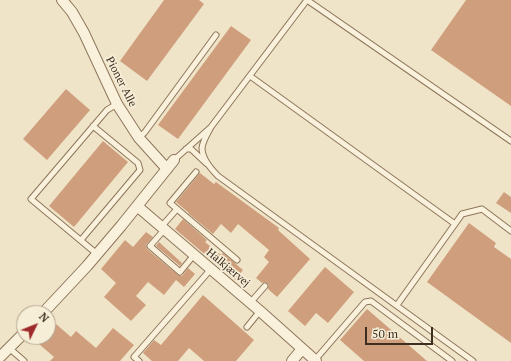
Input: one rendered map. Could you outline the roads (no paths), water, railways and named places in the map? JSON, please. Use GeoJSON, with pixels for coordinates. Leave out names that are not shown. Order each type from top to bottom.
{"type":"FeatureCollection","features":[{"type":"Feature","properties":{"kind":"street","name":"Pioner Alle"},"geometry":{"type":"LineString","coordinates":[[62,0],[72,12],[84,33],[117,104],[139,138],[167,169]]}},
{"type":"Feature","properties":{"kind":"street"},"geometry":{"type":"LineString","coordinates":[[51,305],[97,254],[174,160]]}},
{"type":"Feature","properties":{"kind":"street","name":"Halkjærvej"},"geometry":{"type":"LineString","coordinates":[[137,206],[260,311],[315,361]]}},
{"type":"Feature","properties":{"kind":"street"},"geometry":{"type":"LineString","coordinates":[[0,357],[16,341]]}},
{"type":"Feature","properties":{"kind":"street"},"geometry":{"type":"LineString","coordinates":[[292,361],[302,349]]}},
{"type":"Feature","properties":{"kind":"lane"},"geometry":{"type":"LineString","coordinates":[[210,168],[202,149],[204,139],[307,0],[511,141]]}},
{"type":"Feature","properties":{"kind":"lane"},"geometry":{"type":"LineString","coordinates":[[139,138],[145,132],[216,35]]}},
{"type":"Feature","properties":{"kind":"lane"},"geometry":{"type":"LineString","coordinates":[[250,76],[455,224]]}},
{"type":"Feature","properties":{"kind":"lane"},"geometry":{"type":"LineString","coordinates":[[97,254],[32,199],[107,110],[117,104]]}},
{"type":"Feature","properties":{"kind":"lane"},"geometry":{"type":"LineString","coordinates":[[81,240],[140,170],[138,163],[93,126]]}},
{"type":"Feature","properties":{"kind":"lane"},"geometry":{"type":"LineString","coordinates":[[174,160],[212,127]]}},
{"type":"Feature","properties":{"kind":"lane"},"geometry":{"type":"LineString","coordinates":[[186,149],[191,149],[218,176],[473,361]]}},
{"type":"Feature","properties":{"kind":"lane"},"geometry":{"type":"LineString","coordinates":[[196,172],[170,203],[237,260]]}},
{"type":"Feature","properties":{"kind":"lane"},"geometry":{"type":"LineString","coordinates":[[177,209],[150,246],[180,272],[194,255]]}},
{"type":"Feature","properties":{"kind":"lane"},"geometry":{"type":"LineString","coordinates":[[397,305],[462,214],[482,209],[511,231]]}},
{"type":"Feature","properties":{"kind":"lane"},"geometry":{"type":"LineString","coordinates":[[139,361],[134,357],[211,270]]}},
{"type":"Feature","properties":{"kind":"lane"},"geometry":{"type":"LineString","coordinates":[[250,303],[265,286]]}},
{"type":"Feature","properties":{"kind":"lane"},"geometry":{"type":"LineString","coordinates":[[315,361],[365,302],[371,301],[452,361]]}},
{"type":"Feature","properties":{"kind":"lane"},"geometry":{"type":"LineString","coordinates":[[247,327],[260,311]]}},
{"type":"Feature","properties":{"kind":"lane"},"geometry":{"type":"LineString","coordinates":[[9,348],[24,361]]}}]}
